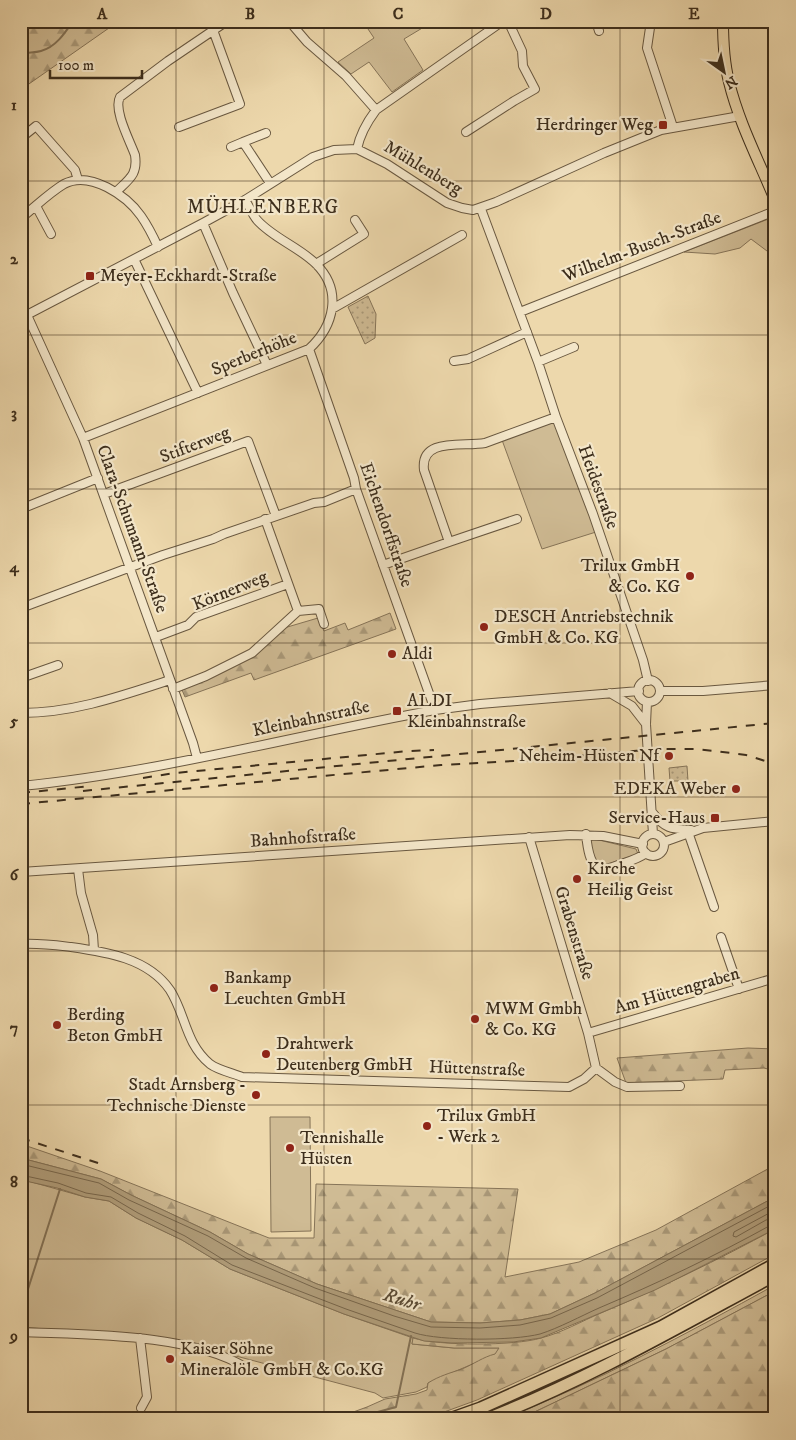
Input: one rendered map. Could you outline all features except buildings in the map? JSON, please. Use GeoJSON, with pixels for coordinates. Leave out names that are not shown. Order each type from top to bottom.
{"type":"FeatureCollection","features":[{"type":"Feature","properties":{"kind":"highway"},"geometry":{"type":"LineString","coordinates":[[450,1419],[481,1408],[661,1327],[775,1264]]}},
{"type":"Feature","properties":{"kind":"highway"},"geometry":{"type":"LineString","coordinates":[[486,1419],[571,1384],[775,1275]]}},
{"type":"Feature","properties":{"kind":"main road"},"geometry":{"type":"LineString","coordinates":[[723,21],[724,52],[729,82],[740,116],[775,200]]}},
{"type":"Feature","properties":{"kind":"street"},"geometry":{"type":"LineString","coordinates":[[116,192],[133,174],[136,163],[135,155],[118,110],[120,97],[168,61],[227,21]]}},
{"type":"Feature","properties":{"kind":"street"},"geometry":{"type":"LineString","coordinates":[[357,149],[360,137],[376,110],[504,21]]}},
{"type":"Feature","properties":{"kind":"street"},"geometry":{"type":"LineString","coordinates":[[466,132],[535,89],[523,66],[522,51],[508,21]]}},
{"type":"Feature","properties":{"kind":"street"},"geometry":{"type":"LineString","coordinates":[[596,21],[599,30]]}},
{"type":"Feature","properties":{"kind":"street"},"geometry":{"type":"LineString","coordinates":[[651,21],[647,48],[673,127]]}},
{"type":"Feature","properties":{"kind":"street"},"geometry":{"type":"LineString","coordinates":[[291,22],[307,42],[346,76],[376,110]]}},
{"type":"Feature","properties":{"kind":"street"},"geometry":{"type":"LineString","coordinates":[[179,127],[240,104],[213,30]]}},
{"type":"Feature","properties":{"kind":"street"},"geometry":{"type":"LineString","coordinates":[[481,209],[604,153],[673,127],[740,116]]}},
{"type":"Feature","properties":{"kind":"street"},"geometry":{"type":"LineString","coordinates":[[21,138],[36,126],[75,170],[78,180]]}},
{"type":"Feature","properties":{"kind":"street"},"geometry":{"type":"LineString","coordinates":[[231,147],[266,133]]}},
{"type":"Feature","properties":{"kind":"street"},"geometry":{"type":"LineString","coordinates":[[243,142],[270,183]]}},
{"type":"Feature","properties":{"kind":"street","name":"Mühlenberg"},"geometry":{"type":"LineString","coordinates":[[24,316],[245,200],[312,157],[323,152],[345,148],[357,149],[372,155],[454,206],[473,210],[481,209]]}},
{"type":"Feature","properties":{"kind":"street"},"geometry":{"type":"LineString","coordinates":[[21,218],[64,184],[78,180],[94,183],[125,198],[141,216],[158,247]]}},
{"type":"Feature","properties":{"kind":"street"},"geometry":{"type":"LineString","coordinates":[[245,200],[257,220],[316,264],[325,276],[331,293],[332,309],[462,235]]}},
{"type":"Feature","properties":{"kind":"street"},"geometry":{"type":"LineString","coordinates":[[36,206],[51,234]]}},
{"type":"Feature","properties":{"kind":"street","name":"Heidestraße"},"geometry":{"type":"LineString","coordinates":[[481,209],[593,514],[648,681]]}},
{"type":"Feature","properties":{"kind":"street","name":"Wilhelm-Busch-Straße"},"geometry":{"type":"LineString","coordinates":[[520,312],[775,211]]}},
{"type":"Feature","properties":{"kind":"street"},"geometry":{"type":"LineString","coordinates":[[316,264],[364,234],[355,220]]}},
{"type":"Feature","properties":{"kind":"street"},"geometry":{"type":"LineString","coordinates":[[202,223],[267,364]]}},
{"type":"Feature","properties":{"kind":"street"},"geometry":{"type":"LineString","coordinates":[[134,259],[198,393]]}},
{"type":"Feature","properties":{"kind":"street","name":"Sperberhöhe"},"geometry":{"type":"LineString","coordinates":[[83,438],[267,364],[309,350],[323,334],[330,320],[332,309]]}},
{"type":"Feature","properties":{"kind":"street","name":"Clara-Schumann-Straße"},"geometry":{"type":"LineString","coordinates":[[24,316],[83,438],[129,568],[156,637],[197,758]]}},
{"type":"Feature","properties":{"kind":"street"},"geometry":{"type":"LineString","coordinates":[[454,361],[468,359],[527,332]]}},
{"type":"Feature","properties":{"kind":"street"},"geometry":{"type":"LineString","coordinates":[[538,362],[574,347]]}},
{"type":"Feature","properties":{"kind":"street","name":"Eichendorffstraße"},"geometry":{"type":"LineString","coordinates":[[309,350],[354,478],[356,489],[435,710]]}},
{"type":"Feature","properties":{"kind":"street"},"geometry":{"type":"LineString","coordinates":[[449,542],[424,470],[424,460],[429,451],[438,446],[485,443],[556,417]]}},
{"type":"Feature","properties":{"kind":"street","name":"Stifterweg"},"geometry":{"type":"LineString","coordinates":[[104,494],[248,441],[276,516]]}},
{"type":"Feature","properties":{"kind":"street"},"geometry":{"type":"LineString","coordinates":[[21,509],[98,478]]}},
{"type":"Feature","properties":{"kind":"street"},"geometry":{"type":"LineString","coordinates":[[21,608],[265,519],[314,503],[324,502],[356,489]]}},
{"type":"Feature","properties":{"kind":"street"},"geometry":{"type":"LineString","coordinates":[[265,519],[298,611]]}},
{"type":"Feature","properties":{"kind":"street"},"geometry":{"type":"LineString","coordinates":[[384,565],[517,519]]}},
{"type":"Feature","properties":{"kind":"street","name":"Körnerweg"},"geometry":{"type":"LineString","coordinates":[[156,637],[188,625],[196,617],[288,584]]}},
{"type":"Feature","properties":{"kind":"street"},"geometry":{"type":"LineString","coordinates":[[173,689],[206,676],[252,653],[298,611],[320,609],[324,624]]}},
{"type":"Feature","properties":{"kind":"street"},"geometry":{"type":"LineString","coordinates":[[21,678],[58,665]]}},
{"type":"Feature","properties":{"kind":"street"},"geometry":{"type":"LineString","coordinates":[[21,713],[78,708],[170,680]]}},
{"type":"Feature","properties":{"kind":"street"},"geometry":{"type":"LineString","coordinates":[[648,681],[656,683],[660,691],[656,700],[647,702],[640,697],[639,691],[640,686],[648,681]]}},
{"type":"Feature","properties":{"kind":"street"},"geometry":{"type":"LineString","coordinates":[[660,691],[703,691],[775,684]]}},
{"type":"Feature","properties":{"kind":"street","name":"Kleinbahnstraße"},"geometry":{"type":"LineString","coordinates":[[21,786],[98,777],[435,710],[608,692],[639,691]]}},
{"type":"Feature","properties":{"kind":"street"},"geometry":{"type":"LineString","coordinates":[[608,692],[632,706],[646,724]]}},
{"type":"Feature","properties":{"kind":"street"},"geometry":{"type":"LineString","coordinates":[[647,702],[646,724],[653,834]]}},
{"type":"Feature","properties":{"kind":"street"},"geometry":{"type":"LineString","coordinates":[[652,812],[670,829],[691,831]]}},
{"type":"Feature","properties":{"kind":"street"},"geometry":{"type":"LineString","coordinates":[[664,842],[673,840],[691,831],[712,826],[775,822]]}},
{"type":"Feature","properties":{"kind":"street"},"geometry":{"type":"LineString","coordinates":[[691,831],[714,907]]}},
{"type":"Feature","properties":{"kind":"street"},"geometry":{"type":"LineString","coordinates":[[586,834],[593,862],[595,866],[601,869],[636,860],[646,853]]}},
{"type":"Feature","properties":{"kind":"street","name":"Bahnhofstraße"},"geometry":{"type":"LineString","coordinates":[[21,872],[586,834],[642,844]]}},
{"type":"Feature","properties":{"kind":"street"},"geometry":{"type":"LineString","coordinates":[[653,834],[658,835],[664,842],[663,850],[658,855],[651,856],[646,853],[642,844],[644,838],[653,834]]}},
{"type":"Feature","properties":{"kind":"street","name":"Grabenstraße"},"geometry":{"type":"LineString","coordinates":[[529,837],[588,1033],[596,1068]]}},
{"type":"Feature","properties":{"kind":"street"},"geometry":{"type":"LineString","coordinates":[[78,869],[81,893],[93,935],[94,950]]}},
{"type":"Feature","properties":{"kind":"street"},"geometry":{"type":"LineString","coordinates":[[722,938],[739,989]]}},
{"type":"Feature","properties":{"kind":"street","name":"Hüttenstraße"},"geometry":{"type":"LineString","coordinates":[[21,944],[46,943],[112,954],[133,962],[157,975],[177,1003],[191,1043],[210,1065],[242,1077],[569,1087],[584,1080],[596,1068]]}},
{"type":"Feature","properties":{"kind":"street","name":"Am Hüttengraben"},"geometry":{"type":"LineString","coordinates":[[588,1033],[775,978]]}},
{"type":"Feature","properties":{"kind":"street"},"geometry":{"type":"LineString","coordinates":[[596,1068],[615,1082],[627,1087],[680,1086]]}},
{"type":"Feature","properties":{"kind":"street"},"geometry":{"type":"LineString","coordinates":[[21,1332],[140,1338],[180,1344],[233,1359],[245,1367]]}},
{"type":"Feature","properties":{"kind":"street"},"geometry":{"type":"LineString","coordinates":[[140,1338],[147,1397],[141,1408]]}},
{"type":"Feature","properties":{"kind":"green space"},"geometry":{"type":"Polygon","coordinates":[[[21,21],[119,21],[26,86],[21,85],[21,21]]]}},
{"type":"Feature","properties":{"kind":"green space"},"geometry":{"type":"Polygon","coordinates":[[[367,21],[427,21],[429,24],[404,39],[423,70],[392,92],[369,62],[351,74],[338,62],[374,38],[364,23],[367,21]]]}},
{"type":"Feature","properties":{"kind":"green space"},"geometry":{"type":"Polygon","coordinates":[[[771,218],[775,219],[775,257],[751,239],[740,248],[715,254],[684,252],[771,218]]]}},
{"type":"Feature","properties":{"kind":"green space"},"geometry":{"type":"Polygon","coordinates":[[[368,296],[376,314],[375,338],[365,344],[348,307],[368,296]]]}},
{"type":"Feature","properties":{"kind":"green space"},"geometry":{"type":"Polygon","coordinates":[[[554,421],[596,532],[542,549],[502,440],[554,421]]]}},
{"type":"Feature","properties":{"kind":"green space"},"geometry":{"type":"Polygon","coordinates":[[[390,613],[396,629],[254,680],[251,673],[185,697],[182,690],[255,656],[284,628],[318,618],[324,631],[345,623],[348,630],[390,613]]]}},
{"type":"Feature","properties":{"kind":"green space"},"geometry":{"type":"Polygon","coordinates":[[[687,766],[688,781],[670,781],[669,768],[687,766]]]}},
{"type":"Feature","properties":{"kind":"green space"},"geometry":{"type":"Polygon","coordinates":[[[595,839],[636,849],[638,854],[601,866],[595,863],[588,844],[595,839]]]}},
{"type":"Feature","properties":{"kind":"green space"},"geometry":{"type":"Polygon","coordinates":[[[748,1048],[775,1049],[775,1071],[764,1068],[725,1070],[723,1079],[626,1083],[617,1058],[748,1048]]]}},
{"type":"Feature","properties":{"kind":"green space","name":"Tennishalle Hüsten"},"geometry":{"type":"Polygon","coordinates":[[[270,1117],[310,1117],[311,1231],[271,1232],[270,1117]]]}},
{"type":"Feature","properties":{"kind":"green space"},"geometry":{"type":"Polygon","coordinates":[[[21,1144],[100,1171],[269,1238],[314,1238],[316,1184],[518,1189],[505,1277],[579,1262],[656,1230],[775,1165],[775,1197],[595,1293],[550,1314],[520,1320],[480,1323],[431,1322],[317,1284],[248,1254],[210,1232],[101,1179],[21,1158],[21,1144]]]}},
{"type":"Feature","properties":{"kind":"green space"},"geometry":{"type":"Polygon","coordinates":[[[21,1179],[85,1197],[109,1201],[136,1218],[182,1240],[230,1269],[344,1314],[413,1338],[412,1344],[454,1348],[499,1348],[496,1354],[428,1383],[427,1387],[416,1392],[383,1398],[375,1393],[187,1343],[127,1333],[21,1327],[21,1179]]]}},
{"type":"Feature","properties":{"kind":"green space"},"geometry":{"type":"Polygon","coordinates":[[[775,1229],[775,1254],[658,1318],[477,1400],[425,1419],[334,1419],[385,1399],[416,1394],[427,1390],[428,1383],[495,1354],[499,1348],[454,1348],[412,1344],[413,1338],[458,1344],[496,1344],[529,1341],[549,1336],[667,1284],[775,1229]]]}},
{"type":"Feature","properties":{"kind":"green space"},"geometry":{"type":"Polygon","coordinates":[[[775,1285],[775,1291],[666,1349],[520,1419],[503,1419],[607,1373],[775,1285]]]}},
{"type":"Feature","properties":{"kind":"green space"},"geometry":{"type":"Polygon","coordinates":[[[775,1291],[775,1419],[520,1419],[666,1349],[775,1291]]]}},
{"type":"Feature","properties":{"kind":"water"},"geometry":{"type":"Polygon","coordinates":[[[21,1158],[101,1179],[210,1232],[248,1254],[317,1284],[431,1322],[480,1323],[520,1320],[550,1314],[595,1293],[775,1197],[775,1229],[655,1290],[541,1338],[513,1342],[452,1343],[424,1341],[344,1314],[230,1269],[182,1240],[136,1218],[109,1201],[85,1197],[57,1188],[21,1180],[21,1158]]]}},
{"type":"Feature","properties":{"kind":"waterway"},"geometry":{"type":"LineString","coordinates":[[21,54],[41,51],[51,46],[60,39],[73,21]]}},
{"type":"Feature","properties":{"kind":"waterway"},"geometry":{"type":"LineString","coordinates":[[21,1311],[60,1189]]}},
{"type":"Feature","properties":{"kind":"waterway"},"geometry":{"type":"LineString","coordinates":[[352,1419],[396,1407],[411,1336]]}},
{"type":"Feature","properties":{"kind":"railway"},"geometry":{"type":"LineString","coordinates":[[83,791],[775,723]]}},
{"type":"Feature","properties":{"kind":"railway"},"geometry":{"type":"LineString","coordinates":[[21,804],[441,765],[533,760],[656,749],[715,751],[746,755],[775,764]]}},
{"type":"Feature","properties":{"kind":"railway"},"geometry":{"type":"LineString","coordinates":[[143,778],[175,773],[434,750]]}},
{"type":"Feature","properties":{"kind":"railway"},"geometry":{"type":"LineString","coordinates":[[21,793],[91,786]]}},
{"type":"Feature","properties":{"kind":"railway"},"geometry":{"type":"LineString","coordinates":[[21,1138],[101,1164]]}},
{"type":"Feature","properties":{"kind":"place","name":"Herdringer Weg"},"geometry":{"type":"Point","coordinates":[663,125]}},
{"type":"Feature","properties":{"kind":"place","name":"Meyer-Eckhardt-Straße"},"geometry":{"type":"Point","coordinates":[90,276]}},
{"type":"Feature","properties":{"kind":"place","name":"Trilux GmbH & Co. KG"},"geometry":{"type":"Point","coordinates":[690,576]}},
{"type":"Feature","properties":{"kind":"place","name":"DESCH Antriebstechnik GmbH & Co. KG"},"geometry":{"type":"Point","coordinates":[484,627]}},
{"type":"Feature","properties":{"kind":"place","name":"Aldi"},"geometry":{"type":"Point","coordinates":[392,654]}},
{"type":"Feature","properties":{"kind":"place","name":"ALDI Kleinbahnstraße"},"geometry":{"type":"Point","coordinates":[397,711]}},
{"type":"Feature","properties":{"kind":"place","name":"Neheim-Hüsten Nf"},"geometry":{"type":"Point","coordinates":[669,756]}},
{"type":"Feature","properties":{"kind":"place","name":"EDEKA Weber"},"geometry":{"type":"Point","coordinates":[736,789]}},
{"type":"Feature","properties":{"kind":"place","name":"Service-Haus"},"geometry":{"type":"Point","coordinates":[715,818]}},
{"type":"Feature","properties":{"kind":"place","name":"Kirche Heilig Geist"},"geometry":{"type":"Point","coordinates":[577,879]}},
{"type":"Feature","properties":{"kind":"place","name":"Bankamp Leuchten GmbH"},"geometry":{"type":"Point","coordinates":[214,988]}},
{"type":"Feature","properties":{"kind":"place","name":"MWM Gmbh & Co. KG"},"geometry":{"type":"Point","coordinates":[475,1019]}},
{"type":"Feature","properties":{"kind":"place","name":"Berding Beton GmbH"},"geometry":{"type":"Point","coordinates":[57,1025]}},
{"type":"Feature","properties":{"kind":"place","name":"Drahtwerk Deutenberg GmbH"},"geometry":{"type":"Point","coordinates":[266,1054]}},
{"type":"Feature","properties":{"kind":"place","name":"Stadt Arnsberg - Technische Dienste"},"geometry":{"type":"Point","coordinates":[256,1095]}},
{"type":"Feature","properties":{"kind":"place","name":"Trilux GmbH - Werk 2"},"geometry":{"type":"Point","coordinates":[427,1126]}},
{"type":"Feature","properties":{"kind":"place","name":"Tennishalle Hüsten"},"geometry":{"type":"Point","coordinates":[290,1148]}},
{"type":"Feature","properties":{"kind":"place","name":"Kaiser Söhne Mineralöle GmbH & Co.KG"},"geometry":{"type":"Point","coordinates":[170,1359]}},
{"type":"Feature","properties":{"kind":"district","name":"MÜHLENBERG"},"geometry":{"type":"Point","coordinates":[263,207]}},
{"type":"Feature","properties":{"kind":"water label","name":"Ruhr"},"geometry":{"type":"Point","coordinates":[402,1300]}}]}
